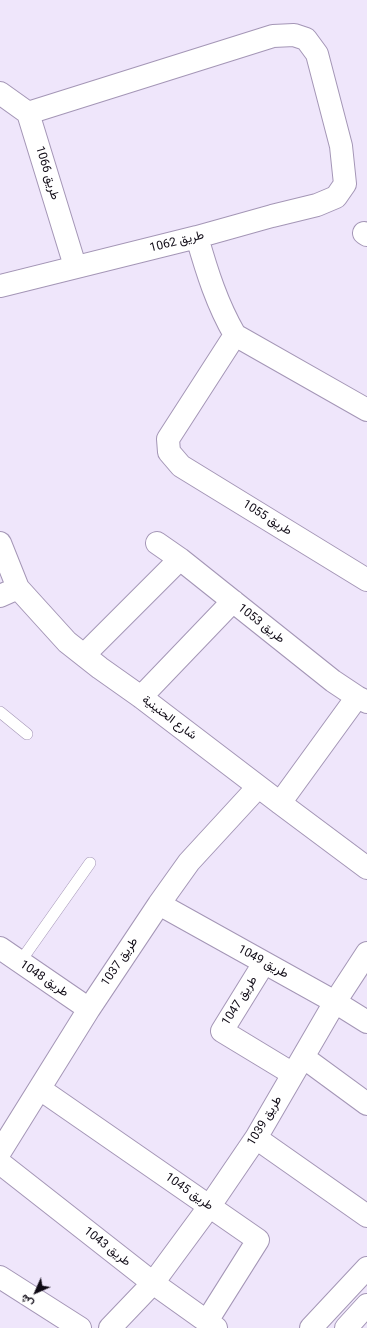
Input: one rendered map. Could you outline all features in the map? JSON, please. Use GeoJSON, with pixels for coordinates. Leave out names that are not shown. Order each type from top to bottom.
{"type":"FeatureCollection","features":[{"type":"Feature","properties":{"kind":"street","name":"طريق 1062"},"geometry":{"type":"LineString","coordinates":[[0,286],[75,266],[198,237],[317,205],[336,197],[345,184],[341,146],[317,54],[306,39],[294,35],[273,36],[28,113]]}},
{"type":"Feature","properties":{"kind":"street"},"geometry":{"type":"LineString","coordinates":[[0,93],[28,113]]}},
{"type":"Feature","properties":{"kind":"street","name":"طريق 1066"},"geometry":{"type":"LineString","coordinates":[[28,113],[75,266]]}},
{"type":"Feature","properties":{"kind":"street"},"geometry":{"type":"LineString","coordinates":[[198,237],[214,291],[223,313],[235,335],[367,410]]}},
{"type":"Feature","properties":{"kind":"street","name":"طريق 1055"},"geometry":{"type":"LineString","coordinates":[[235,335],[168,439],[169,452],[181,466],[367,580]]}},
{"type":"Feature","properties":{"kind":"street","name":"شارع الحنينية"},"geometry":{"type":"LineString","coordinates":[[0,543],[9,592],[100,668],[141,697],[367,868]]}},
{"type":"Feature","properties":{"kind":"street","name":"طريق 1053"},"geometry":{"type":"LineString","coordinates":[[157,543],[233,601],[333,681],[362,700]]}},
{"type":"Feature","properties":{"kind":"street"},"geometry":{"type":"LineString","coordinates":[[84,655],[180,560]]}},
{"type":"Feature","properties":{"kind":"street"},"geometry":{"type":"LineString","coordinates":[[141,697],[233,601]]}},
{"type":"Feature","properties":{"kind":"street"},"geometry":{"type":"LineString","coordinates":[[280,803],[362,700]]}},
{"type":"Feature","properties":{"kind":"street","name":"طريق 1037"},"geometry":{"type":"LineString","coordinates":[[0,1152],[89,1009],[159,904],[189,862],[258,787]]}},
{"type":"Feature","properties":{"kind":"street","name":"طريق 1049"},"geometry":{"type":"LineString","coordinates":[[159,904],[335,1002],[367,1022]]}},
{"type":"Feature","properties":{"kind":"street","name":"طريق 1048"},"geometry":{"type":"LineString","coordinates":[[0,948],[89,1009]]}},
{"type":"Feature","properties":{"kind":"street","name":"طريق 1039"},"geometry":{"type":"LineString","coordinates":[[110,1328],[153,1283],[209,1207],[256,1138],[335,1002],[367,953]]}},
{"type":"Feature","properties":{"kind":"street","name":"طريق 1047"},"geometry":{"type":"LineString","coordinates":[[264,963],[222,1031],[298,1065],[367,1104]]}},
{"type":"Feature","properties":{"kind":"street","name":"طريق 1045"},"geometry":{"type":"LineString","coordinates":[[40,1089],[258,1240],[211,1325]]}},
{"type":"Feature","properties":{"kind":"street"},"geometry":{"type":"LineString","coordinates":[[256,1138],[367,1216]]}},
{"type":"Feature","properties":{"kind":"street","name":"طريق 1043"},"geometry":{"type":"LineString","coordinates":[[0,1163],[153,1283],[211,1325]]}},
{"type":"Feature","properties":{"kind":"street"},"geometry":{"type":"LineString","coordinates":[[311,1328],[367,1268]]}},
{"type":"Feature","properties":{"kind":"street"},"geometry":{"type":"LineString","coordinates":[[0,1277],[80,1328]]}},
{"type":"Feature","properties":{"kind":"street"},"geometry":{"type":"LineString","coordinates":[[346,1328],[367,1306]]}},
{"type":"Feature","properties":{"kind":"lane"},"geometry":{"type":"LineString","coordinates":[[0,712],[27,734]]}},
{"type":"Feature","properties":{"kind":"lane"},"geometry":{"type":"LineString","coordinates":[[20,962],[90,863]]}}]}
